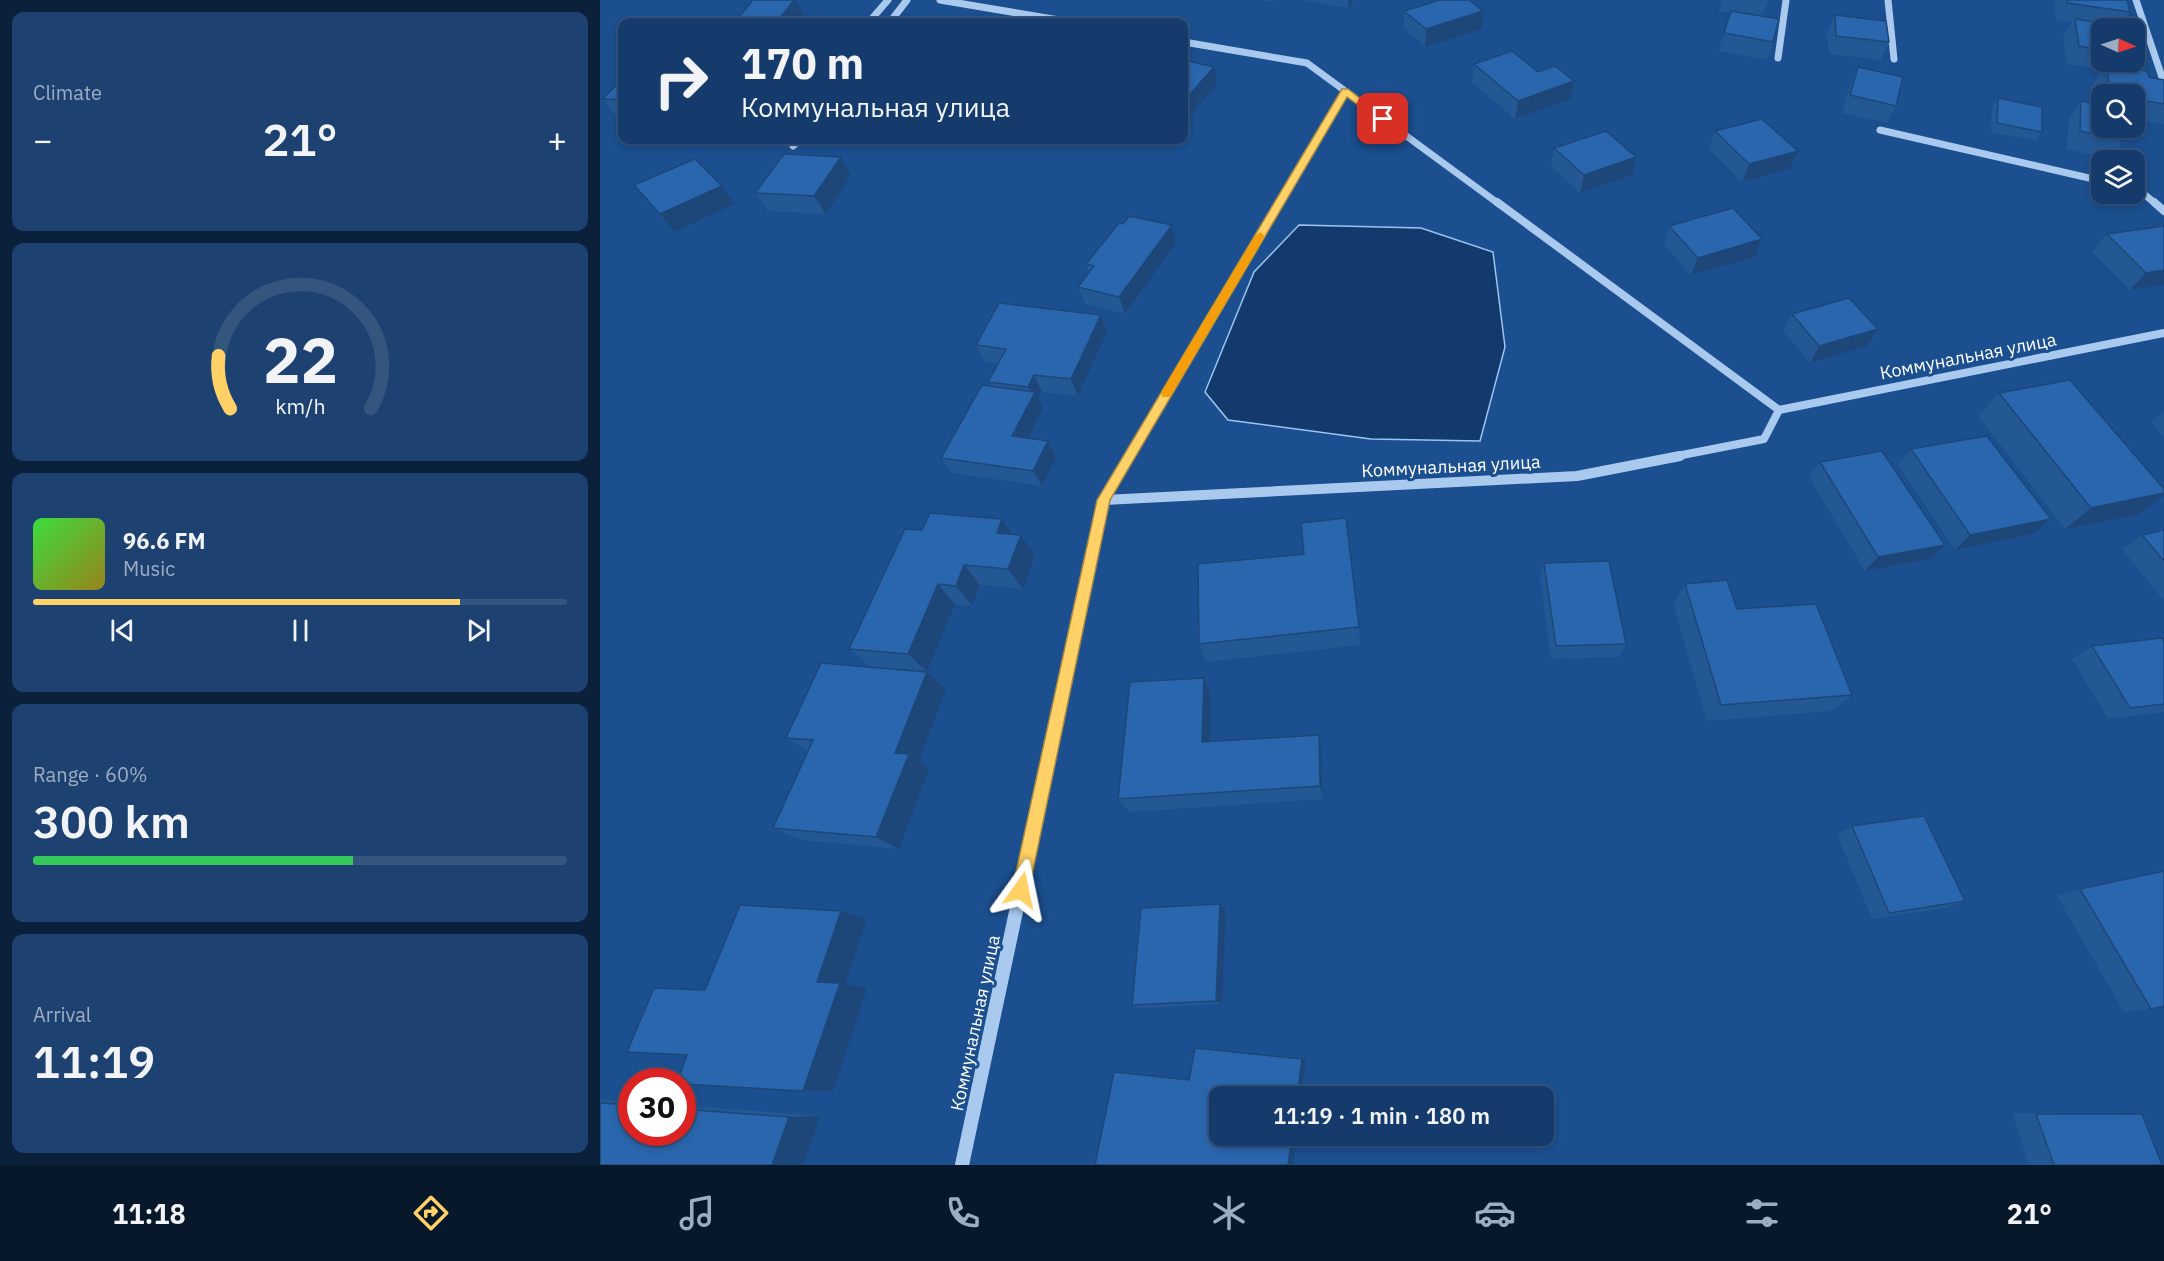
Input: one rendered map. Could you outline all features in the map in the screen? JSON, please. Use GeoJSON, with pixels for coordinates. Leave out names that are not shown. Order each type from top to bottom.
{"type":"FeatureCollection","features":[{"type":"Feature","properties":{"kind":"street"},"geometry":{"type":"LineString","coordinates":[[872,18],[888,0]]}},
{"type":"Feature","properties":{"kind":"street"},"geometry":{"type":"LineString","coordinates":[[893,18],[907,0]]}},
{"type":"Feature","properties":{"kind":"street"},"geometry":{"type":"LineString","coordinates":[[940,0],[1047,18]]}},
{"type":"Feature","properties":{"kind":"street"},"geometry":{"type":"LineString","coordinates":[[1778,58],[1786,0]]}},
{"type":"Feature","properties":{"kind":"street"},"geometry":{"type":"LineString","coordinates":[[1888,0],[1894,59]]}},
{"type":"Feature","properties":{"kind":"street"},"geometry":{"type":"LineString","coordinates":[[2136,0],[2164,83]]}},
{"type":"Feature","properties":{"kind":"street"},"geometry":{"type":"LineString","coordinates":[[1188,43],[1307,63],[1779,410]]}},
{"type":"Feature","properties":{"kind":"street","name":"Коммунальная улица"},"geometry":{"type":"LineString","coordinates":[[962,1165],[1104,500],[1345,91]]}},
{"type":"Feature","properties":{"kind":"street"},"geometry":{"type":"LineString","coordinates":[[1880,130],[2091,178]]}},
{"type":"Feature","properties":{"kind":"street"},"geometry":{"type":"LineString","coordinates":[[2145,195],[2164,211]]}},
{"type":"Feature","properties":{"kind":"street","name":"Коммунальная улица"},"geometry":{"type":"LineString","coordinates":[[1104,500],[1576,477],[1764,439],[1779,410],[2164,333]]}},
{"type":"Feature","properties":{"kind":"water"},"geometry":{"type":"Polygon","coordinates":[[[1299,225],[1421,228],[1493,252],[1505,347],[1480,441],[1371,439],[1228,420],[1205,392],[1254,272],[1299,225]]]}},
{"type":"Feature","properties":{"kind":"building"},"geometry":{"type":"Polygon","coordinates":[[[753,0],[794,0],[780,18],[738,18],[753,0]]]}},
{"type":"Feature","properties":{"kind":"building"},"geometry":{"type":"Polygon","coordinates":[[[1440,0],[1469,0],[1483,11],[1426,29],[1404,11],[1440,0]]]}},
{"type":"Feature","properties":{"kind":"building"},"geometry":{"type":"Polygon","coordinates":[[[2067,0],[2127,0],[2130,12],[2067,3],[2067,0]]]}},
{"type":"Feature","properties":{"kind":"building"},"geometry":{"type":"Polygon","coordinates":[[[1731,11],[1779,19],[1773,42],[1724,33],[1731,11]]]}},
{"type":"Feature","properties":{"kind":"building"},"geometry":{"type":"Polygon","coordinates":[[[1835,15],[1886,21],[1889,42],[1836,36],[1835,15]]]}},
{"type":"Feature","properties":{"kind":"building"},"geometry":{"type":"Polygon","coordinates":[[[2075,19],[2091,21],[2091,48],[2079,46],[2075,19]]]}},
{"type":"Feature","properties":{"kind":"building"},"geometry":{"type":"Polygon","coordinates":[[[1512,51],[1538,72],[1555,66],[1574,81],[1518,101],[1474,64],[1512,51]]]}},
{"type":"Feature","properties":{"kind":"building"},"geometry":{"type":"Polygon","coordinates":[[[1188,61],[1214,67],[1188,96],[1188,61]]]}},
{"type":"Feature","properties":{"kind":"building"},"geometry":{"type":"Polygon","coordinates":[[[1858,67],[1903,77],[1896,106],[1850,95],[1858,67]]]}},
{"type":"Feature","properties":{"kind":"building"},"geometry":{"type":"Polygon","coordinates":[[[2147,71],[2149,77],[2164,80],[2164,104],[2145,101],[2145,84],[2109,84],[2107,72],[2147,71]]]}},
{"type":"Feature","properties":{"kind":"building"},"geometry":{"type":"Polygon","coordinates":[[[618,83],[618,100],[603,99],[618,83]]]}},
{"type":"Feature","properties":{"kind":"building"},"geometry":{"type":"Polygon","coordinates":[[[1998,98],[2042,107],[2042,132],[1997,123],[1998,98]]]}},
{"type":"Feature","properties":{"kind":"building"},"geometry":{"type":"Polygon","coordinates":[[[2081,101],[2091,103],[2091,134],[2080,131],[2081,101]]]}},
{"type":"Feature","properties":{"kind":"building"},"geometry":{"type":"Polygon","coordinates":[[[1762,119],[1798,151],[1749,164],[1715,131],[1762,119]]]}},
{"type":"Feature","properties":{"kind":"building"},"geometry":{"type":"Polygon","coordinates":[[[1606,131],[1636,157],[1584,175],[1554,148],[1606,131]]]}},
{"type":"Feature","properties":{"kind":"building"},"geometry":{"type":"Polygon","coordinates":[[[784,154],[841,157],[814,196],[755,193],[784,154]]]}},
{"type":"Feature","properties":{"kind":"building"},"geometry":{"type":"Polygon","coordinates":[[[695,159],[722,186],[660,214],[634,185],[695,159]]]}},
{"type":"Feature","properties":{"kind":"building"},"geometry":{"type":"Polygon","coordinates":[[[1733,208],[1762,239],[1698,258],[1669,226],[1733,208]]]}},
{"type":"Feature","properties":{"kind":"building"},"geometry":{"type":"Polygon","coordinates":[[[1129,216],[1172,225],[1119,297],[1078,287],[1094,266],[1086,264],[1119,223],[1123,224],[1129,216]]]}},
{"type":"Feature","properties":{"kind":"building"},"geometry":{"type":"Polygon","coordinates":[[[2164,226],[2164,270],[2146,273],[2107,234],[2164,226]]]}},
{"type":"Feature","properties":{"kind":"building"},"geometry":{"type":"Polygon","coordinates":[[[1849,298],[1878,329],[1819,346],[1792,314],[1849,298]]]}},
{"type":"Feature","properties":{"kind":"building"},"geometry":{"type":"Polygon","coordinates":[[[999,303],[1101,315],[1071,379],[1034,375],[1028,387],[988,382],[1006,349],[976,345],[999,303]]]}},
{"type":"Feature","properties":{"kind":"building"},"geometry":{"type":"Polygon","coordinates":[[[2070,380],[2164,489],[2164,493],[2091,508],[1999,393],[2070,380]]]}},
{"type":"Feature","properties":{"kind":"building"},"geometry":{"type":"Polygon","coordinates":[[[982,385],[1035,392],[1012,436],[1048,441],[1033,471],[941,458],[982,385]]]}},
{"type":"Feature","properties":{"kind":"building"},"geometry":{"type":"Polygon","coordinates":[[[1987,436],[2051,519],[1970,535],[1911,449],[1987,436]]]}},
{"type":"Feature","properties":{"kind":"building"},"geometry":{"type":"Polygon","coordinates":[[[1882,451],[1945,545],[1878,557],[1820,462],[1882,451]]]}},
{"type":"Feature","properties":{"kind":"building"},"geometry":{"type":"Polygon","coordinates":[[[930,513],[1002,519],[997,533],[1021,535],[1008,569],[964,565],[956,586],[938,584],[908,654],[849,649],[905,529],[922,530],[930,513]]]}},
{"type":"Feature","properties":{"kind":"building"},"geometry":{"type":"Polygon","coordinates":[[[1346,518],[1359,627],[1199,644],[1198,564],[1304,554],[1301,523],[1346,518]]]}},
{"type":"Feature","properties":{"kind":"building"},"geometry":{"type":"Polygon","coordinates":[[[2164,530],[2164,561],[2142,535],[2164,530]]]}},
{"type":"Feature","properties":{"kind":"building"},"geometry":{"type":"Polygon","coordinates":[[[1609,561],[1626,644],[1556,646],[1544,563],[1609,561]]]}},
{"type":"Feature","properties":{"kind":"building"},"geometry":{"type":"Polygon","coordinates":[[[1727,580],[1737,609],[1816,604],[1852,695],[1721,705],[1685,584],[1727,580]]]}},
{"type":"Feature","properties":{"kind":"building"},"geometry":{"type":"Polygon","coordinates":[[[2162,638],[2164,642],[2164,704],[2130,708],[2092,646],[2162,638]]]}},
{"type":"Feature","properties":{"kind":"building"},"geometry":{"type":"Polygon","coordinates":[[[821,663],[927,672],[895,753],[909,754],[876,837],[773,828],[813,740],[786,738],[821,663]]]}},
{"type":"Feature","properties":{"kind":"building"},"geometry":{"type":"Polygon","coordinates":[[[1204,678],[1202,742],[1319,735],[1320,786],[1118,799],[1130,682],[1204,678]]]}},
{"type":"Feature","properties":{"kind":"building"},"geometry":{"type":"Polygon","coordinates":[[[1924,816],[1965,901],[1889,913],[1852,826],[1924,816]]]}},
{"type":"Feature","properties":{"kind":"building"},"geometry":{"type":"Polygon","coordinates":[[[2164,871],[2164,1006],[2151,1009],[2080,889],[2164,871]]]}},
{"type":"Feature","properties":{"kind":"building"},"geometry":{"type":"Polygon","coordinates":[[[1220,904],[1216,1001],[1132,1005],[1141,908],[1220,904]]]}},
{"type":"Feature","properties":{"kind":"building"},"geometry":{"type":"Polygon","coordinates":[[[740,905],[841,911],[817,982],[840,983],[803,1091],[696,1085],[696,1068],[682,1068],[687,1055],[627,1052],[654,988],[705,990],[740,905]]]}},
{"type":"Feature","properties":{"kind":"building"},"geometry":{"type":"Polygon","coordinates":[[[1195,1048],[1302,1059],[1298,1086],[1209,1086],[1209,1146],[1291,1146],[1288,1165],[1095,1165],[1114,1072],[1189,1080],[1195,1048]]]}},
{"type":"Feature","properties":{"kind":"building"},"geometry":{"type":"Polygon","coordinates":[[[600,1103],[618,1104],[618,1146],[696,1146],[696,1110],[789,1117],[772,1165],[600,1165],[600,1103]]]}},
{"type":"Feature","properties":{"kind":"building"},"geometry":{"type":"Polygon","coordinates":[[[2036,1114],[2142,1114],[2162,1165],[2054,1165],[2036,1114]]]}},
{"type":"Feature","properties":{"kind":"slow traffic"},"geometry":{"type":"LineString","coordinates":[[1166,394],[1260,236]]}},
{"type":"Feature","properties":{"kind":"route"},"geometry":{"type":"LineString","coordinates":[[1021,890],[1104,500],[1345,91],[1383,119]]}}]}
